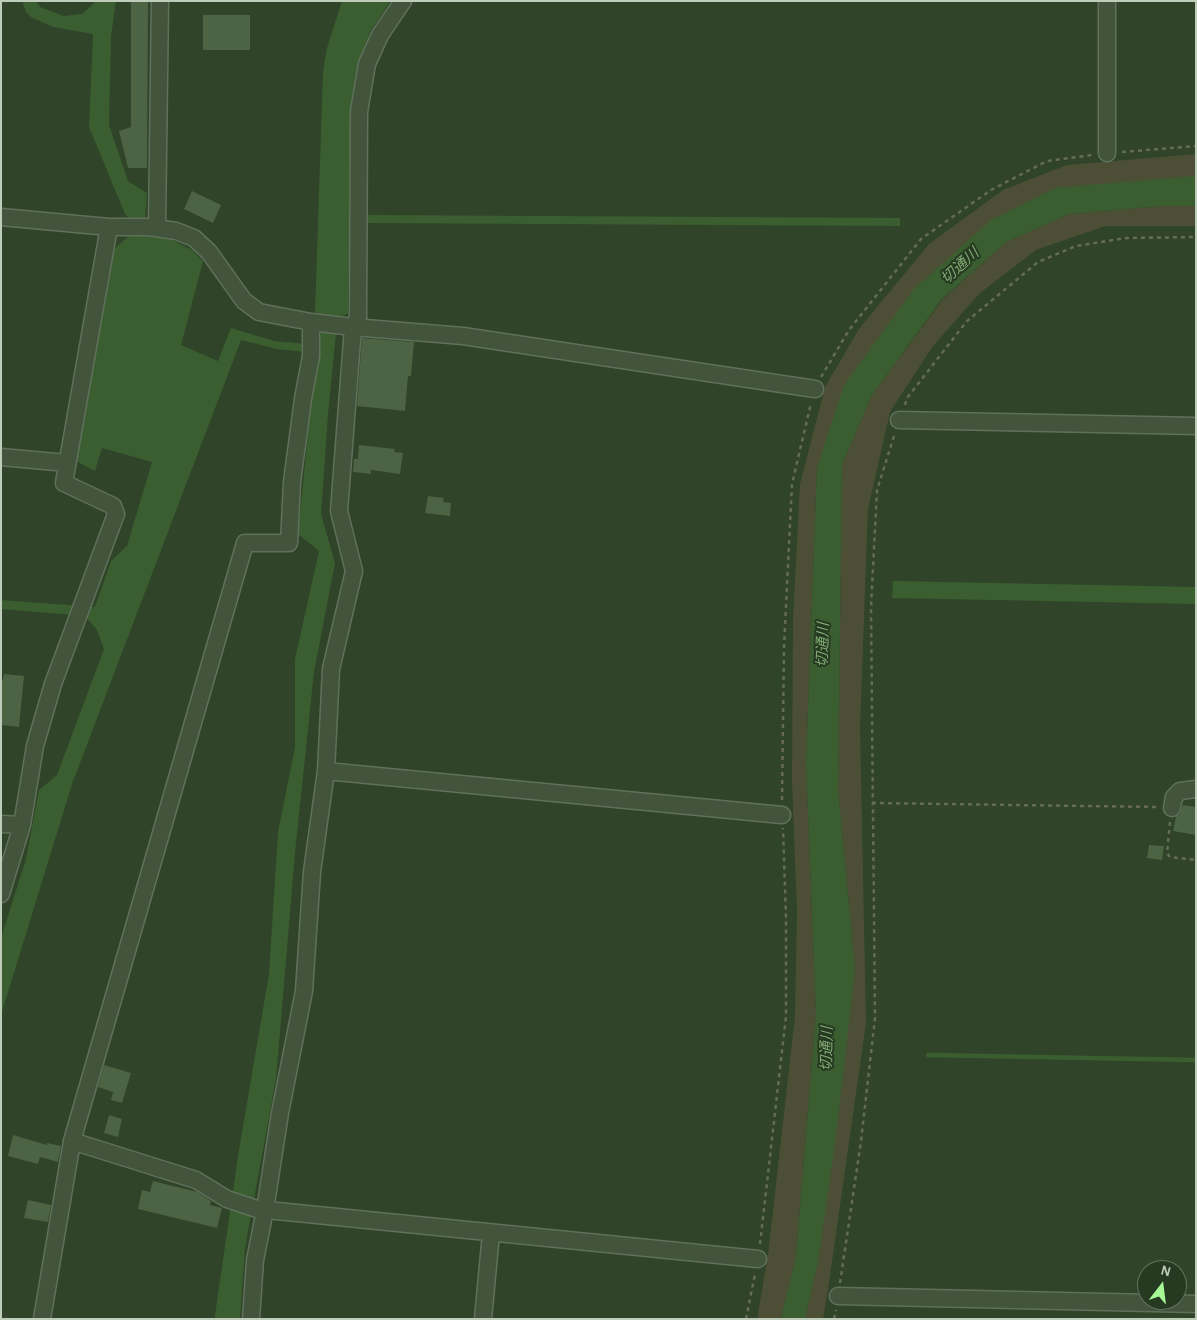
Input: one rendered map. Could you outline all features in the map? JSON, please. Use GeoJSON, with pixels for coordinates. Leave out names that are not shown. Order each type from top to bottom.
{"type":"FeatureCollection","features":[{"type":"Feature","properties":{"kind":"street"},"geometry":{"type":"LineString","coordinates":[[153,227],[160,1]]}},
{"type":"Feature","properties":{"kind":"street"},"geometry":{"type":"LineString","coordinates":[[347,326],[358,318],[360,112],[367,64],[380,35],[403,1]]}},
{"type":"Feature","properties":{"kind":"street"},"geometry":{"type":"LineString","coordinates":[[1107,1],[1107,153]]}},
{"type":"Feature","properties":{"kind":"street"},"geometry":{"type":"LineString","coordinates":[[1,217],[109,227],[153,227],[176,231],[194,238],[209,252],[244,302],[259,312],[347,326],[463,336],[815,389]]}},
{"type":"Feature","properties":{"kind":"street"},"geometry":{"type":"LineString","coordinates":[[1,894],[22,825],[35,746],[53,684],[116,514],[113,506],[64,483],[109,227]]}},
{"type":"Feature","properties":{"kind":"street"},"geometry":{"type":"LineString","coordinates":[[42,1319],[72,1141],[245,543],[289,543],[292,482],[316,322]]}},
{"type":"Feature","properties":{"kind":"street"},"geometry":{"type":"LineString","coordinates":[[251,1319],[261,1210],[304,991],[312,872],[326,771],[331,669],[354,571],[339,511],[347,326]]}},
{"type":"Feature","properties":{"kind":"street"},"geometry":{"type":"LineString","coordinates":[[899,420],[1196,426]]}},
{"type":"Feature","properties":{"kind":"street"},"geometry":{"type":"LineString","coordinates":[[1,457],[67,463]]}},
{"type":"Feature","properties":{"kind":"street"},"geometry":{"type":"LineString","coordinates":[[326,771],[782,815]]}},
{"type":"Feature","properties":{"kind":"street"},"geometry":{"type":"LineString","coordinates":[[1172,808],[1174,797],[1180,791],[1196,789]]}},
{"type":"Feature","properties":{"kind":"street"},"geometry":{"type":"LineString","coordinates":[[1,824],[22,825]]}},
{"type":"Feature","properties":{"kind":"street"},"geometry":{"type":"LineString","coordinates":[[72,1141],[196,1180],[227,1199],[261,1210],[758,1259]]}},
{"type":"Feature","properties":{"kind":"street"},"geometry":{"type":"LineString","coordinates":[[483,1319],[491,1233]]}},
{"type":"Feature","properties":{"kind":"street"},"geometry":{"type":"LineString","coordinates":[[838,1296],[1196,1304]]}},
{"type":"Feature","properties":{"kind":"path"},"geometry":{"type":"LineString","coordinates":[[746,1319],[758,1259],[786,1016],[786,918],[782,815],[784,647],[792,484],[815,389],[848,330],[921,239],[991,190],[1047,161],[1107,153],[1196,146]]}},
{"type":"Feature","properties":{"kind":"path"},"geometry":{"type":"LineString","coordinates":[[834,1319],[861,1141],[875,1018],[871,607],[877,490],[899,420],[907,398],[967,321],[1038,262],[1076,246],[1126,238],[1196,237]]}},
{"type":"Feature","properties":{"kind":"path"},"geometry":{"type":"LineString","coordinates":[[872,803],[1172,808],[1167,853],[1170,857],[1196,860]]}},
{"type":"Feature","properties":{"kind":"shaded area"},"geometry":{"type":"Polygon","coordinates":[[[1196,154],[1196,176],[992,220],[817,468],[806,762],[816,1013],[796,1257],[781,1319],[757,1319],[768,1255],[795,1016],[797,911],[792,782],[793,619],[800,484],[825,387],[859,329],[929,244],[1003,190],[1067,165],[1196,154]]]}},
{"type":"Feature","properties":{"kind":"shaded area"},"geometry":{"type":"Polygon","coordinates":[[[1161,206],[1196,206],[1196,226],[1105,226],[1036,250],[980,293],[933,346],[890,412],[868,509],[860,728],[866,1023],[823,1319],[805,1319],[818,1262],[855,969],[838,790],[842,464],[872,395],[943,299],[1006,242],[1069,214],[1161,206]]]}},
{"type":"Feature","properties":{"kind":"water"},"geometry":{"type":"Polygon","coordinates":[[[22,1],[36,1],[40,7],[64,16],[82,14],[96,1],[116,1],[111,36],[109,125],[128,181],[147,193],[145,219],[148,236],[168,238],[192,250],[203,261],[181,345],[218,361],[231,328],[274,341],[316,345],[322,332],[324,317],[315,312],[323,72],[327,48],[342,1],[389,1],[370,32],[359,63],[352,108],[348,314],[338,317],[328,414],[321,514],[335,563],[314,672],[295,853],[276,1079],[245,1248],[240,1319],[215,1319],[215,1315],[239,1150],[269,974],[278,832],[295,747],[295,659],[319,551],[298,534],[316,353],[277,349],[241,340],[72,784],[1,1015],[1,938],[26,859],[39,790],[57,775],[104,649],[97,630],[85,616],[1,609],[1,600],[95,607],[111,561],[127,546],[152,462],[102,448],[95,471],[74,460],[105,271],[115,248],[130,235],[131,221],[125,214],[89,127],[93,34],[53,27],[31,17],[26,12],[22,1]]]}},
{"type":"Feature","properties":{"kind":"water","name":"切通川"},"geometry":{"type":"Polygon","coordinates":[[[1196,176],[1196,206],[1161,206],[1069,214],[1006,242],[942,299],[872,395],[842,464],[838,790],[855,969],[835,1144],[818,1262],[805,1319],[781,1319],[796,1257],[816,1013],[806,762],[817,468],[844,385],[914,289],[991,220],[1055,188],[1196,176]]]}},
{"type":"Feature","properties":{"kind":"water"},"geometry":{"type":"Polygon","coordinates":[[[368,215],[900,218],[900,226],[368,223],[368,215]]]}},
{"type":"Feature","properties":{"kind":"water"},"geometry":{"type":"Polygon","coordinates":[[[893,581],[1196,587],[1196,604],[892,598],[893,581]]]}},
{"type":"Feature","properties":{"kind":"building"},"geometry":{"type":"Polygon","coordinates":[[[131,1],[148,1],[147,168],[128,168],[119,131],[131,127],[131,1]]]}},
{"type":"Feature","properties":{"kind":"building"},"geometry":{"type":"Polygon","coordinates":[[[203,15],[250,15],[250,50],[203,50],[203,15]]]}},
{"type":"Feature","properties":{"kind":"building"},"geometry":{"type":"Polygon","coordinates":[[[192,191],[221,205],[213,223],[184,209],[192,191]]]}},
{"type":"Feature","properties":{"kind":"building"},"geometry":{"type":"Polygon","coordinates":[[[362,338],[414,342],[411,376],[408,376],[405,411],[357,406],[362,338]]]}},
{"type":"Feature","properties":{"kind":"building"},"geometry":{"type":"Polygon","coordinates":[[[359,445],[395,449],[394,452],[403,453],[400,474],[371,470],[371,474],[353,472],[354,459],[358,459],[359,445]]]}},
{"type":"Feature","properties":{"kind":"building"},"geometry":{"type":"Polygon","coordinates":[[[428,496],[444,498],[443,502],[451,503],[450,516],[425,513],[428,496]]]}},
{"type":"Feature","properties":{"kind":"building"},"geometry":{"type":"Polygon","coordinates":[[[4,674],[24,676],[19,727],[1,725],[1,680],[3,680],[4,674]]]}},
{"type":"Feature","properties":{"kind":"building"},"geometry":{"type":"Polygon","coordinates":[[[1183,805],[1196,807],[1196,835],[1173,831],[1176,817],[1180,814],[1183,805]]]}},
{"type":"Feature","properties":{"kind":"building"},"geometry":{"type":"Polygon","coordinates":[[[1149,845],[1164,846],[1162,860],[1147,858],[1149,845]]]}},
{"type":"Feature","properties":{"kind":"building"},"geometry":{"type":"Polygon","coordinates":[[[104,1065],[131,1073],[122,1103],[111,1100],[113,1092],[98,1087],[104,1065]]]}},
{"type":"Feature","properties":{"kind":"building"},"geometry":{"type":"Polygon","coordinates":[[[109,1115],[122,1119],[118,1137],[104,1133],[109,1115]]]}},
{"type":"Feature","properties":{"kind":"building"},"geometry":{"type":"Polygon","coordinates":[[[13,1135],[47,1145],[47,1143],[61,1146],[58,1162],[40,1157],[38,1164],[8,1156],[13,1135]]]}},
{"type":"Feature","properties":{"kind":"building"},"geometry":{"type":"Polygon","coordinates":[[[153,1181],[197,1192],[211,1201],[210,1205],[222,1208],[217,1228],[138,1209],[142,1190],[150,1192],[153,1181]]]}},
{"type":"Feature","properties":{"kind":"building"},"geometry":{"type":"Polygon","coordinates":[[[28,1200],[51,1205],[48,1222],[24,1218],[28,1200]]]}},
{"type":"Feature","properties":{"kind":"waterway"},"geometry":{"type":"LineString","coordinates":[[928,1055],[1196,1060]]}}]}
